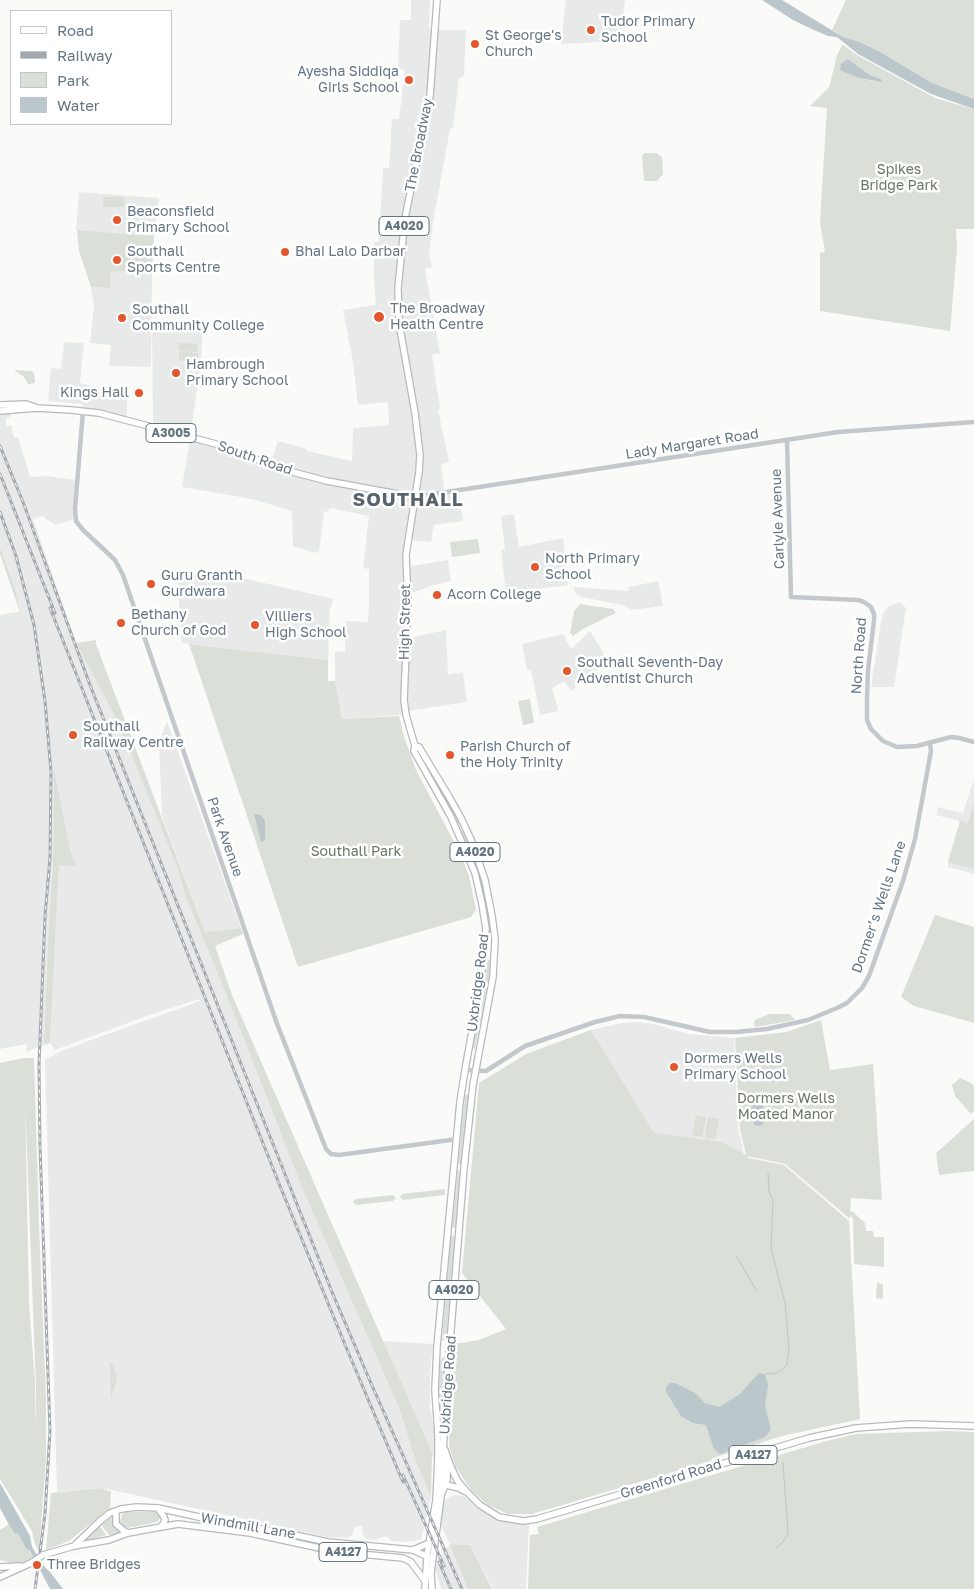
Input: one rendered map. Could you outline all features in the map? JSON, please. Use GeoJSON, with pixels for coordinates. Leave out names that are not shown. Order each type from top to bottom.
{"type":"FeatureCollection","features":[{"type":"Feature","properties":{"kind":"main road","name":"The Broadway"},"geometry":{"type":"LineString","coordinates":[[414,497],[420,463],[420,449],[399,323],[398,288],[405,218],[430,96],[437,0]]}},
{"type":"Feature","properties":{"kind":"main road","name":"South Road"},"geometry":{"type":"LineString","coordinates":[[0,405],[26,404],[37,408]]}},
{"type":"Feature","properties":{"kind":"main road","name":"South Road"},"geometry":{"type":"LineString","coordinates":[[0,411],[37,408],[82,411],[113,417],[216,444],[285,470],[327,481],[414,497]]}},
{"type":"Feature","properties":{"kind":"main road","name":"High Street"},"geometry":{"type":"LineString","coordinates":[[414,497],[406,555],[408,602],[404,684],[406,715],[415,746]]}},
{"type":"Feature","properties":{"kind":"main road","name":"Uxbridge Road"},"geometry":{"type":"LineString","coordinates":[[426,1589],[425,1581],[429,1558],[441,1496],[441,1484],[439,1446],[435,1390],[438,1341],[465,1070],[480,987],[486,925],[475,873],[444,803],[414,751],[415,746],[419,747],[465,826],[477,856],[488,895],[494,928],[494,956],[490,992],[475,1071],[464,1168],[441,1484],[429,1543],[429,1558],[432,1589]]}},
{"type":"Feature","properties":{"kind":"main road","name":"A4020"},"geometry":{"type":"LineString","coordinates":[[456,829],[465,826]]}},
{"type":"Feature","properties":{"kind":"main road"},"geometry":{"type":"LineString","coordinates":[[484,955],[494,956]]}},
{"type":"Feature","properties":{"kind":"main road"},"geometry":{"type":"LineString","coordinates":[[454,1167],[464,1168]]}},
{"type":"Feature","properties":{"kind":"main road"},"geometry":{"type":"LineString","coordinates":[[448,1236],[449,1232],[454,1230],[458,1234],[458,1238]]}},
{"type":"Feature","properties":{"kind":"main road"},"geometry":{"type":"LineString","coordinates":[[438,1341],[444,1346],[450,1342]]}},
{"type":"Feature","properties":{"kind":"main road","name":"Greenford Road"},"geometry":{"type":"LineString","coordinates":[[441,1484],[459,1488],[499,1517],[514,1521],[530,1521],[808,1438],[856,1428],[911,1424],[974,1426]]}},
{"type":"Feature","properties":{"kind":"main road","name":"Greenford Road"},"geometry":{"type":"LineString","coordinates":[[444,1443],[448,1458],[463,1491]]}},
{"type":"Feature","properties":{"kind":"main road"},"geometry":{"type":"LineString","coordinates":[[441,1484],[448,1458]]}},
{"type":"Feature","properties":{"kind":"main road"},"geometry":{"type":"LineString","coordinates":[[441,1496],[449,1492],[463,1491]]}},
{"type":"Feature","properties":{"kind":"main road","name":"Windmill Lane"},"geometry":{"type":"LineString","coordinates":[[74,1546],[110,1513],[137,1507],[158,1508],[328,1542],[413,1550],[429,1558]]}},
{"type":"Feature","properties":{"kind":"main road"},"geometry":{"type":"LineString","coordinates":[[158,1508],[165,1520],[162,1526]]}},
{"type":"Feature","properties":{"kind":"main road"},"geometry":{"type":"LineString","coordinates":[[116,1511],[116,1524],[128,1533]]}},
{"type":"Feature","properties":{"kind":"main road","name":"Windmill Lane"},"geometry":{"type":"LineString","coordinates":[[2,1577],[43,1555],[74,1546],[110,1540],[128,1533],[178,1524],[250,1533],[338,1552],[403,1558],[411,1562],[425,1581]]}},
{"type":"Feature","properties":{"kind":"main road","name":"A4127"},"geometry":{"type":"LineString","coordinates":[[413,1550],[429,1543]]}},
{"type":"Feature","properties":{"kind":"main road","name":"Windmill Lane"},"geometry":{"type":"LineString","coordinates":[[1,1567],[23,1566]]}},
{"type":"Feature","properties":{"kind":"main road","name":"A4127"},"geometry":{"type":"LineString","coordinates":[[1,1567],[6,1571],[2,1577]]}},
{"type":"Feature","properties":{"kind":"street","name":"Park Avenue"},"geometry":{"type":"LineString","coordinates":[[82,411],[75,509],[76,522],[115,560],[123,575],[271,1007],[326,1149],[331,1154],[339,1155],[458,1139]]}},
{"type":"Feature","properties":{"kind":"street","name":"Lady Margaret Road"},"geometry":{"type":"LineString","coordinates":[[414,497],[848,431],[974,422]]}},
{"type":"Feature","properties":{"kind":"street","name":"Carlyle Avenue"},"geometry":{"type":"LineString","coordinates":[[787,440],[791,597]]}},
{"type":"Feature","properties":{"kind":"street","name":"North Road"},"geometry":{"type":"LineString","coordinates":[[791,597],[858,600],[870,607],[874,620],[868,670],[867,720],[871,729],[883,741],[894,746],[909,747],[930,743]]}},
{"type":"Feature","properties":{"kind":"street"},"geometry":{"type":"LineString","coordinates":[[930,743],[954,737],[974,742]]}},
{"type":"Feature","properties":{"kind":"street","name":"Dormer’s Wells Lane"},"geometry":{"type":"LineString","coordinates":[[475,1071],[491,1069],[514,1052],[537,1042],[595,1022],[620,1016],[650,1018],[710,1032],[752,1031],[808,1020],[837,1008],[856,995],[866,982],[876,957],[909,861],[931,754],[930,743]]}},
{"type":"Feature","properties":{"kind":"street"},"geometry":{"type":"LineString","coordinates":[[465,1070],[475,1071]]}},
{"type":"Feature","properties":{"kind":"shaded area"},"geometry":{"type":"Polygon","coordinates":[[[411,0],[430,0],[429,30],[466,30],[464,76],[459,78],[453,128],[450,129],[433,222],[429,255],[432,267],[425,269],[440,353],[432,355],[440,409],[438,410],[449,461],[441,465],[445,494],[459,492],[463,521],[434,525],[431,542],[409,540],[406,567],[448,560],[451,581],[409,594],[409,638],[446,630],[448,675],[463,672],[467,702],[414,710],[400,715],[342,719],[335,681],[335,652],[345,651],[346,621],[368,622],[369,569],[363,568],[369,516],[331,508],[327,512],[324,511],[319,551],[315,553],[293,546],[292,511],[252,499],[182,487],[190,439],[270,464],[278,441],[307,449],[307,451],[352,461],[353,428],[389,425],[388,402],[358,405],[353,362],[343,310],[376,305],[374,242],[379,242],[383,168],[389,168],[392,119],[399,119],[405,70],[398,68],[400,20],[411,20],[411,0]]]}},
{"type":"Feature","properties":{"kind":"shaded area","name":"Tudor Primary School"},"geometry":{"type":"Polygon","coordinates":[[[566,0],[625,0],[619,41],[561,44],[566,0]]]}},
{"type":"Feature","properties":{"kind":"shaded area","name":"Beaconsfield Primary School"},"geometry":{"type":"Polygon","coordinates":[[[79,192],[159,198],[154,236],[76,230],[79,192]]]}},
{"type":"Feature","properties":{"kind":"shaded area","name":"Southall Community College"},"geometry":{"type":"Polygon","coordinates":[[[111,271],[152,273],[151,367],[109,366],[111,345],[90,343],[94,306],[91,287],[110,288],[111,271]]]}},
{"type":"Feature","properties":{"kind":"shaded area","name":"Hambrough Primary School"},"geometry":{"type":"Polygon","coordinates":[[[152,325],[203,327],[201,361],[191,431],[153,422],[152,325]]]}},
{"type":"Feature","properties":{"kind":"shaded area"},"geometry":{"type":"Polygon","coordinates":[[[64,342],[84,343],[80,383],[127,396],[127,420],[83,411],[82,404],[48,401],[51,368],[61,369],[64,342]]]}},
{"type":"Feature","properties":{"kind":"shaded area"},"geometry":{"type":"Polygon","coordinates":[[[0,414],[10,414],[11,416],[6,419],[6,426],[11,425],[14,438],[18,437],[30,477],[47,476],[76,480],[75,519],[55,525],[42,516],[33,519],[76,643],[118,722],[177,867],[185,895],[303,1190],[399,1408],[415,1459],[431,1498],[421,1540],[403,1542],[392,1541],[387,1537],[375,1540],[366,1539],[362,1526],[355,1527],[352,1535],[348,1538],[327,1537],[102,1488],[57,1492],[45,1060],[63,1050],[200,1001],[199,999],[147,1016],[55,1050],[50,1043],[59,864],[76,866],[70,849],[54,773],[53,862],[44,1045],[26,1052],[27,1044],[0,1049],[0,615],[21,613],[14,585],[0,546],[0,414]]]}},
{"type":"Feature","properties":{"kind":"shaded area","name":"North Primary School"},"geometry":{"type":"Polygon","coordinates":[[[514,514],[519,547],[563,538],[568,585],[506,593],[501,550],[505,549],[501,516],[514,514]]]}},
{"type":"Feature","properties":{"kind":"shaded area","name":"Villiers High School"},"geometry":{"type":"Polygon","coordinates":[[[208,575],[238,577],[334,599],[330,608],[328,660],[182,643],[177,576],[208,575]]]}},
{"type":"Feature","properties":{"kind":"shaded area"},"geometry":{"type":"Polygon","coordinates":[[[658,581],[663,606],[631,610],[618,604],[581,597],[576,594],[574,587],[628,591],[629,587],[658,581]]]}},
{"type":"Feature","properties":{"kind":"shaded area"},"geometry":{"type":"Polygon","coordinates":[[[899,602],[906,608],[894,687],[871,687],[882,616],[887,607],[899,602]]]}},
{"type":"Feature","properties":{"kind":"shaded area"},"geometry":{"type":"Polygon","coordinates":[[[590,631],[608,661],[571,691],[564,681],[552,688],[558,711],[540,715],[531,670],[527,670],[522,644],[563,634],[571,649],[590,631]]]}},
{"type":"Feature","properties":{"kind":"shaded area"},"geometry":{"type":"Polygon","coordinates":[[[167,721],[241,928],[205,932],[162,816],[159,743],[167,721]]]}},
{"type":"Feature","properties":{"kind":"shaded area"},"geometry":{"type":"Polygon","coordinates":[[[974,779],[974,874],[948,867],[960,821],[936,815],[938,807],[963,813],[974,779]]]}},
{"type":"Feature","properties":{"kind":"shaded area","name":"Dormers Wells Primary School"},"geometry":{"type":"Polygon","coordinates":[[[622,1023],[653,1024],[689,1034],[734,1038],[738,1127],[744,1155],[722,1142],[654,1134],[591,1030],[622,1023]]]}},
{"type":"Feature","properties":{"kind":"shaded area"},"geometry":{"type":"Polygon","coordinates":[[[382,1341],[433,1344],[430,1371],[430,1406],[436,1447],[434,1460],[382,1341]]]}},
{"type":"Feature","properties":{"kind":"shaded area"},"geometry":{"type":"Polygon","coordinates":[[[454,1495],[464,1496],[490,1514],[505,1521],[529,1523],[526,1589],[493,1589],[470,1545],[451,1544],[468,1589],[441,1589],[434,1564],[450,1544],[439,1522],[441,1507],[444,1501],[454,1495]]]}},
{"type":"Feature","properties":{"kind":"green space"},"geometry":{"type":"Polygon","coordinates":[[[846,0],[974,0],[974,99],[932,83],[882,53],[860,42],[843,37],[832,30],[846,0]]]}},
{"type":"Feature","properties":{"kind":"green space","name":"Spikes Bridge Park"},"geometry":{"type":"Polygon","coordinates":[[[843,45],[857,55],[935,98],[974,109],[974,229],[956,229],[957,248],[950,331],[820,311],[820,253],[825,252],[820,222],[827,108],[810,106],[829,88],[837,55],[843,45]],[[848,59],[859,78],[873,81],[881,79],[871,77],[848,59]]]}},
{"type":"Feature","properties":{"kind":"green space"},"geometry":{"type":"Polygon","coordinates":[[[645,153],[657,153],[662,157],[663,174],[657,181],[644,180],[642,156],[645,153]]]}},
{"type":"Feature","properties":{"kind":"green space"},"geometry":{"type":"Polygon","coordinates":[[[103,197],[124,197],[124,207],[103,207],[103,197]]]}},
{"type":"Feature","properties":{"kind":"green space","name":"Southall Sports Centre"},"geometry":{"type":"Polygon","coordinates":[[[77,230],[154,236],[152,273],[111,271],[110,288],[91,287],[79,251],[77,230]]]}},
{"type":"Feature","properties":{"kind":"green space"},"geometry":{"type":"Polygon","coordinates":[[[179,343],[198,344],[197,352],[179,351],[179,343]]]}},
{"type":"Feature","properties":{"kind":"green space"},"geometry":{"type":"Polygon","coordinates":[[[179,352],[198,353],[198,361],[179,360],[179,352]]]}},
{"type":"Feature","properties":{"kind":"green space"},"geometry":{"type":"Polygon","coordinates":[[[14,370],[31,371],[34,373],[35,383],[28,384],[24,377],[14,370]]]}},
{"type":"Feature","properties":{"kind":"green space"},"geometry":{"type":"Polygon","coordinates":[[[478,539],[480,553],[452,557],[450,542],[478,539]]]}},
{"type":"Feature","properties":{"kind":"green space"},"geometry":{"type":"Polygon","coordinates":[[[0,547],[14,585],[21,613],[0,615],[20,612],[0,554],[0,547]]]}},
{"type":"Feature","properties":{"kind":"green space"},"geometry":{"type":"Polygon","coordinates":[[[580,604],[613,609],[616,613],[573,636],[570,633],[574,611],[580,604]]]}},
{"type":"Feature","properties":{"kind":"green space"},"geometry":{"type":"Polygon","coordinates":[[[96,640],[205,932],[241,928],[243,934],[215,946],[232,995],[432,1453],[431,1498],[415,1459],[399,1408],[303,1190],[185,895],[177,867],[118,722],[76,643],[96,640]]]}},
{"type":"Feature","properties":{"kind":"green space","name":"Southall Park"},"geometry":{"type":"Polygon","coordinates":[[[189,644],[328,660],[328,681],[335,681],[342,719],[399,716],[415,768],[461,855],[469,876],[476,910],[471,917],[298,967],[189,644]]]}},
{"type":"Feature","properties":{"kind":"green space"},"geometry":{"type":"Polygon","coordinates":[[[530,699],[534,723],[523,725],[518,701],[530,699]]]}},
{"type":"Feature","properties":{"kind":"green space"},"geometry":{"type":"Polygon","coordinates":[[[54,770],[70,849],[76,866],[59,865],[50,1043],[44,1045],[53,862],[54,770]]]}},
{"type":"Feature","properties":{"kind":"green space"},"geometry":{"type":"Polygon","coordinates":[[[433,778],[446,797],[460,824],[457,825],[433,778]]]}},
{"type":"Feature","properties":{"kind":"green space"},"geometry":{"type":"Polygon","coordinates":[[[974,803],[974,869],[948,862],[960,821],[968,823],[974,803]]]}},
{"type":"Feature","properties":{"kind":"green space"},"geometry":{"type":"Polygon","coordinates":[[[463,830],[481,878],[491,932],[488,932],[487,914],[479,879],[460,831],[463,830]]]}},
{"type":"Feature","properties":{"kind":"green space"},"geometry":{"type":"Polygon","coordinates":[[[935,915],[974,927],[974,1023],[914,1006],[901,997],[935,915]]]}},
{"type":"Feature","properties":{"kind":"green space"},"geometry":{"type":"Polygon","coordinates":[[[486,960],[491,961],[490,973],[475,1049],[471,1048],[486,960]]]}},
{"type":"Feature","properties":{"kind":"green space"},"geometry":{"type":"Polygon","coordinates":[[[769,1014],[790,1014],[795,1020],[755,1027],[755,1020],[769,1014]]]}},
{"type":"Feature","properties":{"kind":"green space","name":"Dormers Wells Moated Manor"},"geometry":{"type":"Polygon","coordinates":[[[821,1020],[830,1070],[873,1064],[882,1200],[851,1198],[850,1212],[852,1211],[865,1223],[866,1231],[873,1231],[874,1237],[884,1237],[884,1267],[854,1264],[853,1218],[850,1216],[850,1219],[785,1164],[747,1156],[784,1165],[849,1221],[860,1419],[782,1436],[713,1458],[710,1461],[532,1514],[508,1514],[488,1505],[471,1490],[455,1466],[449,1446],[456,1343],[479,1340],[506,1329],[462,1273],[479,1083],[526,1054],[591,1030],[654,1133],[722,1142],[746,1155],[740,1129],[735,1038],[786,1032],[821,1020]]]}},
{"type":"Feature","properties":{"kind":"green space"},"geometry":{"type":"Polygon","coordinates":[[[34,1058],[46,1398],[46,1459],[39,1551],[32,1531],[0,1479],[0,1063],[34,1058]],[[25,1099],[29,1303],[35,1383],[36,1439],[36,1387],[25,1099]]]}},
{"type":"Feature","properties":{"kind":"green space"},"geometry":{"type":"Polygon","coordinates":[[[960,1078],[974,1086],[974,1111],[971,1114],[955,1096],[952,1085],[960,1078]]]}},
{"type":"Feature","properties":{"kind":"green space"},"geometry":{"type":"Polygon","coordinates":[[[465,1095],[469,1095],[462,1162],[460,1165],[458,1163],[465,1095]]]}},
{"type":"Feature","properties":{"kind":"green space"},"geometry":{"type":"Polygon","coordinates":[[[696,1115],[706,1117],[702,1137],[692,1135],[696,1115]]]}},
{"type":"Feature","properties":{"kind":"green space"},"geometry":{"type":"Polygon","coordinates":[[[708,1117],[719,1119],[715,1139],[705,1138],[708,1117]]]}},
{"type":"Feature","properties":{"kind":"green space"},"geometry":{"type":"Polygon","coordinates":[[[974,1119],[974,1171],[939,1175],[936,1153],[974,1119]]]}},
{"type":"Feature","properties":{"kind":"green space"},"geometry":{"type":"Polygon","coordinates":[[[458,1170],[460,1172],[456,1228],[452,1227],[458,1170]]]}},
{"type":"Feature","properties":{"kind":"green space"},"geometry":{"type":"Polygon","coordinates":[[[445,1189],[445,1195],[403,1200],[400,1197],[402,1194],[445,1189]]]}},
{"type":"Feature","properties":{"kind":"green space"},"geometry":{"type":"Polygon","coordinates":[[[393,1195],[396,1198],[393,1201],[356,1205],[353,1202],[355,1199],[393,1195]]]}},
{"type":"Feature","properties":{"kind":"green space"},"geometry":{"type":"Polygon","coordinates":[[[451,1236],[455,1237],[446,1339],[443,1341],[451,1236]]]}},
{"type":"Feature","properties":{"kind":"green space"},"geometry":{"type":"Polygon","coordinates":[[[877,1283],[883,1284],[883,1299],[876,1298],[877,1283]]]}},
{"type":"Feature","properties":{"kind":"green space"},"geometry":{"type":"Polygon","coordinates":[[[445,1357],[440,1423],[440,1361],[445,1357]]]}},
{"type":"Feature","properties":{"kind":"green space"},"geometry":{"type":"Polygon","coordinates":[[[110,1362],[117,1378],[111,1399],[110,1362]]]}},
{"type":"Feature","properties":{"kind":"green space"},"geometry":{"type":"Polygon","coordinates":[[[974,1432],[974,1589],[528,1589],[530,1535],[539,1534],[537,1527],[823,1442],[856,1434],[974,1432]]]}},
{"type":"Feature","properties":{"kind":"green space"},"geometry":{"type":"Polygon","coordinates":[[[102,1488],[111,1492],[110,1508],[69,1541],[46,1550],[51,1493],[102,1488]]]}},
{"type":"Feature","properties":{"kind":"green space"},"geometry":{"type":"Polygon","coordinates":[[[126,1512],[157,1512],[161,1517],[157,1522],[127,1528],[122,1526],[120,1522],[122,1514],[126,1512]]]}},
{"type":"Feature","properties":{"kind":"green space"},"geometry":{"type":"Polygon","coordinates":[[[113,1516],[115,1527],[120,1533],[109,1535],[102,1526],[103,1523],[113,1516]]]}},
{"type":"Feature","properties":{"kind":"green space"},"geometry":{"type":"Polygon","coordinates":[[[9,1524],[15,1534],[18,1533],[33,1557],[15,1564],[0,1560],[0,1530],[9,1524]]]}},
{"type":"Feature","properties":{"kind":"green space"},"geometry":{"type":"Polygon","coordinates":[[[99,1525],[106,1535],[82,1542],[88,1537],[99,1525]]]}},
{"type":"Feature","properties":{"kind":"green space"},"geometry":{"type":"Polygon","coordinates":[[[450,1544],[470,1545],[492,1589],[468,1589],[450,1544]]]}},
{"type":"Feature","properties":{"kind":"water"},"geometry":{"type":"Polygon","coordinates":[[[762,0],[782,0],[843,37],[860,42],[882,53],[932,83],[974,99],[974,109],[931,94],[858,54],[837,37],[828,36],[793,20],[762,0]]]}},
{"type":"Feature","properties":{"kind":"water"},"geometry":{"type":"Polygon","coordinates":[[[848,59],[871,76],[881,79],[882,82],[859,78],[840,70],[841,64],[848,59]]]}},
{"type":"Feature","properties":{"kind":"water"},"geometry":{"type":"Polygon","coordinates":[[[254,814],[261,815],[265,821],[265,840],[261,842],[254,814]]]}},
{"type":"Feature","properties":{"kind":"water"},"geometry":{"type":"Polygon","coordinates":[[[756,1102],[763,1105],[765,1114],[764,1123],[760,1126],[755,1125],[752,1120],[751,1108],[756,1102]]]}},
{"type":"Feature","properties":{"kind":"water"},"geometry":{"type":"Polygon","coordinates":[[[759,1373],[765,1374],[768,1385],[765,1406],[771,1430],[765,1437],[720,1454],[714,1449],[706,1425],[693,1423],[681,1416],[666,1392],[666,1387],[670,1383],[675,1383],[695,1393],[705,1403],[719,1407],[740,1394],[759,1373]]]}},
{"type":"Feature","properties":{"kind":"water"},"geometry":{"type":"Polygon","coordinates":[[[0,1483],[30,1536],[32,1547],[44,1566],[63,1589],[50,1589],[30,1551],[26,1548],[18,1533],[15,1534],[8,1523],[0,1508],[0,1483]]]}},
{"type":"Feature","properties":{"kind":"waterway"},"geometry":{"type":"LineString","coordinates":[[765,1374],[777,1373],[787,1365],[789,1349],[785,1302],[771,1249],[773,1200],[769,1192],[768,1173]]}},
{"type":"Feature","properties":{"kind":"waterway"},"geometry":{"type":"LineString","coordinates":[[736,1256],[757,1291]]}},
{"type":"Feature","properties":{"kind":"waterway"},"geometry":{"type":"LineString","coordinates":[[776,1548],[783,1542],[788,1533],[783,1463]]}},
{"type":"Feature","properties":{"kind":"railway"},"geometry":{"type":"LineString","coordinates":[[0,446],[23,502],[90,685],[332,1292],[462,1589]]}},
{"type":"Feature","properties":{"kind":"railway"},"geometry":{"type":"LineString","coordinates":[[0,474],[55,613]]}},
{"type":"Feature","properties":{"kind":"railway"},"geometry":{"type":"LineString","coordinates":[[0,512],[16,556],[34,625],[45,701],[51,772],[50,858],[45,916],[39,1064],[50,1431],[45,1514],[35,1589]]}},
{"type":"Feature","properties":{"kind":"railway"},"geometry":{"type":"LineString","coordinates":[[50,608],[280,1186],[403,1482]]}},
{"type":"Feature","properties":{"kind":"railway"},"geometry":{"type":"LineString","coordinates":[[403,1475],[444,1566]]}},
{"type":"Feature","properties":{"kind":"railway"},"geometry":{"type":"LineString","coordinates":[[439,1562],[451,1589]]}},
{"type":"Feature","properties":{"kind":"place","name":"Tudor Primary School"},"geometry":{"type":"Point","coordinates":[591,30]}},
{"type":"Feature","properties":{"kind":"place","name":"St George's Church"},"geometry":{"type":"Point","coordinates":[475,44]}},
{"type":"Feature","properties":{"kind":"place","name":"Ayesha Siddiqa Girls School"},"geometry":{"type":"Point","coordinates":[409,80]}},
{"type":"Feature","properties":{"kind":"place","name":"Beaconsfield Primary School"},"geometry":{"type":"Point","coordinates":[117,220]}},
{"type":"Feature","properties":{"kind":"place","name":"Bhai Lalo Darbar"},"geometry":{"type":"Point","coordinates":[285,252]}},
{"type":"Feature","properties":{"kind":"place","name":"Southall Sports Centre"},"geometry":{"type":"Point","coordinates":[117,260]}},
{"type":"Feature","properties":{"kind":"place","name":"The Broadway Health Centre"},"geometry":{"type":"Point","coordinates":[379,317]}},
{"type":"Feature","properties":{"kind":"place","name":"Southall Community College"},"geometry":{"type":"Point","coordinates":[122,318]}},
{"type":"Feature","properties":{"kind":"place","name":"Hambrough Primary School"},"geometry":{"type":"Point","coordinates":[176,373]}},
{"type":"Feature","properties":{"kind":"place","name":"Kings Hall"},"geometry":{"type":"Point","coordinates":[139,393]}},
{"type":"Feature","properties":{"kind":"place","name":"North Primary School"},"geometry":{"type":"Point","coordinates":[535,567]}},
{"type":"Feature","properties":{"kind":"place","name":"Guru Granth Gurdwara"},"geometry":{"type":"Point","coordinates":[151,584]}},
{"type":"Feature","properties":{"kind":"place","name":"Acorn College"},"geometry":{"type":"Point","coordinates":[437,595]}},
{"type":"Feature","properties":{"kind":"place","name":"Bethany Church of God"},"geometry":{"type":"Point","coordinates":[121,623]}},
{"type":"Feature","properties":{"kind":"place","name":"Villiers High School"},"geometry":{"type":"Point","coordinates":[255,625]}},
{"type":"Feature","properties":{"kind":"place","name":"Southall Seventh-Day Adventist Church"},"geometry":{"type":"Point","coordinates":[567,671]}},
{"type":"Feature","properties":{"kind":"place","name":"Southall Railway Centre"},"geometry":{"type":"Point","coordinates":[73,735]}},
{"type":"Feature","properties":{"kind":"place","name":"Parish Church of the Holy Trinity"},"geometry":{"type":"Point","coordinates":[450,755]}},
{"type":"Feature","properties":{"kind":"place","name":"Dormers Wells Primary School"},"geometry":{"type":"Point","coordinates":[674,1067]}},
{"type":"Feature","properties":{"kind":"place","name":"Three Bridges"},"geometry":{"type":"Point","coordinates":[37,1565]}},
{"type":"Feature","properties":{"kind":"district","name":"SOUTHALL"},"geometry":{"type":"Point","coordinates":[408,500]}}]}
